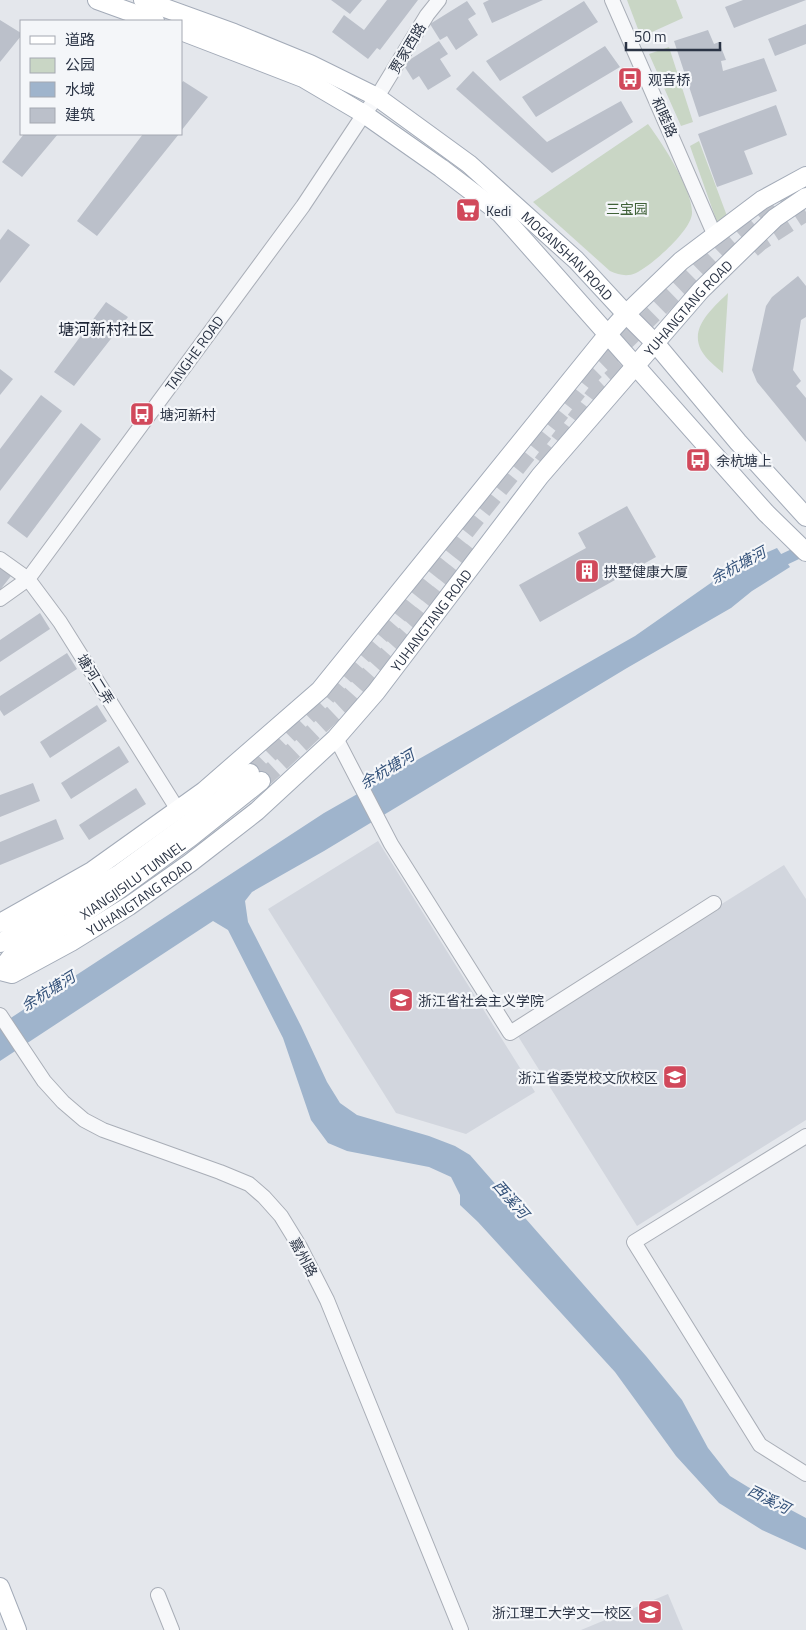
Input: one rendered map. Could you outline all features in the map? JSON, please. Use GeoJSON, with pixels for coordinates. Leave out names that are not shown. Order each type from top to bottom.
{"type":"FeatureCollection","features":[{"type":"Feature","properties":{"kind":"main road"},"geometry":{"type":"LineString","coordinates":[[97,0],[152,20]]}},
{"type":"Feature","properties":{"kind":"main road","name":"MOGANSHAN ROAD"},"geometry":{"type":"LineString","coordinates":[[143,0],[234,33],[310,64],[377,97],[470,164],[576,260],[656,344],[738,442],[805,513]]}},
{"type":"Feature","properties":{"kind":"main road","name":"MOGANSHAN ROAD"},"geometry":{"type":"LineString","coordinates":[[182,31],[304,78],[364,114],[441,168],[500,213],[766,513],[802,548]]}},
{"type":"Feature","properties":{"kind":"main road"},"geometry":{"type":"LineString","coordinates":[[0,923],[92,870],[178,810],[204,791],[320,690],[626,314],[682,261],[762,200],[806,176]]}},
{"type":"Feature","properties":{"kind":"main road","name":"YUHANGTANG ROAD"},"geometry":{"type":"LineString","coordinates":[[0,971],[12,974],[71,942],[129,906],[190,863],[257,811],[336,738],[376,692],[540,476],[701,290],[775,218],[806,197]]}},
{"type":"Feature","properties":{"kind":"main road","name":"XIANGJISILU TUNNEL"},"geometry":{"type":"LineString","coordinates":[[0,943],[119,874],[255,777],[191,837],[117,892],[70,922],[13,954],[0,971]]}},
{"type":"Feature","properties":{"kind":"main road"},"geometry":{"type":"LineString","coordinates":[[0,1587],[17,1630]]}},
{"type":"Feature","properties":{"kind":"street","name":"贾家西路"},"geometry":{"type":"LineString","coordinates":[[377,97],[427,15],[439,0]]}},
{"type":"Feature","properties":{"kind":"street","name":"和睦路"},"geometry":{"type":"LineString","coordinates":[[612,0],[715,236]]}},
{"type":"Feature","properties":{"kind":"street","name":"TANGHE ROAD"},"geometry":{"type":"LineString","coordinates":[[0,599],[28,579],[302,206],[377,97]]}},
{"type":"Feature","properties":{"kind":"street","name":"塘河二弄"},"geometry":{"type":"LineString","coordinates":[[0,559],[28,579],[60,622],[178,810]]}},
{"type":"Feature","properties":{"kind":"street"},"geometry":{"type":"LineString","coordinates":[[336,738],[381,827],[510,1033],[714,903]]}},
{"type":"Feature","properties":{"kind":"street","name":"嘉州路"},"geometry":{"type":"LineString","coordinates":[[0,1016],[31,1064],[63,1102],[84,1120],[103,1130],[249,1184],[281,1216],[300,1247],[326,1300],[461,1630]]}},
{"type":"Feature","properties":{"kind":"street"},"geometry":{"type":"LineString","coordinates":[[806,1136],[634,1242],[760,1445],[806,1474]]}},
{"type":"Feature","properties":{"kind":"street"},"geometry":{"type":"LineString","coordinates":[[793,1466],[806,1458]]}},
{"type":"Feature","properties":{"kind":"street"},"geometry":{"type":"LineString","coordinates":[[158,1595],[172,1630]]}},
{"type":"Feature","properties":{"kind":"shaded area","name":"浙江省社会主义学院"},"geometry":{"type":"Polygon","coordinates":[[[378,841],[535,1092],[466,1134],[396,1113],[268,909],[378,841]]]}},
{"type":"Feature","properties":{"kind":"shaded area","name":"浙江省委党校文欣校区"},"geometry":{"type":"Polygon","coordinates":[[[784,865],[806,899],[806,1120],[637,1226],[516,1033],[784,865]]]}},
{"type":"Feature","properties":{"kind":"shaded area","name":"浙江理工大学文一校区"},"geometry":{"type":"Polygon","coordinates":[[[668,1594],[683,1630],[581,1630],[668,1594]]]}},
{"type":"Feature","properties":{"kind":"green space"},"geometry":{"type":"Polygon","coordinates":[[[627,0],[676,0],[683,18],[641,37],[627,0]]]}},
{"type":"Feature","properties":{"kind":"green space"},"geometry":{"type":"Polygon","coordinates":[[[669,47],[693,122],[681,126],[649,54],[669,47]]]}},
{"type":"Feature","properties":{"kind":"green space","name":"三宝园"},"geometry":{"type":"Polygon","coordinates":[[[648,124],[668,154],[688,192],[692,213],[685,229],[670,247],[643,269],[626,275],[610,271],[533,202],[648,124]]]}},
{"type":"Feature","properties":{"kind":"green space"},"geometry":{"type":"Polygon","coordinates":[[[699,141],[727,216],[718,225],[690,146],[699,141]]]}},
{"type":"Feature","properties":{"kind":"green space"},"geometry":{"type":"Polygon","coordinates":[[[728,293],[723,373],[701,350],[698,342],[698,333],[710,311],[728,293]]]}},
{"type":"Feature","properties":{"kind":"water","name":"西溪河"},"geometry":{"type":"Polygon","coordinates":[[[777,548],[790,567],[752,591],[731,608],[252,892],[245,901],[248,922],[327,1082],[340,1103],[357,1115],[429,1136],[455,1146],[470,1155],[646,1356],[682,1400],[708,1448],[730,1476],[806,1518],[806,1550],[762,1530],[719,1503],[676,1456],[615,1372],[478,1222],[460,1205],[460,1195],[451,1177],[429,1167],[347,1151],[328,1143],[311,1120],[283,1038],[228,930],[213,921],[0,1061],[0,1025],[324,813],[635,636],[735,566],[777,548]]]}},
{"type":"Feature","properties":{"kind":"building"},"geometry":{"type":"Polygon","coordinates":[[[331,0],[362,0],[350,14],[331,0]]]}},
{"type":"Feature","properties":{"kind":"building"},"geometry":{"type":"Polygon","coordinates":[[[387,0],[418,0],[380,50],[377,48],[368,59],[332,32],[344,15],[364,30],[387,0]]]}},
{"type":"Feature","properties":{"kind":"building"},"geometry":{"type":"Polygon","coordinates":[[[489,0],[543,0],[492,23],[483,3],[489,0]]]}},
{"type":"Feature","properties":{"kind":"building"},"geometry":{"type":"Polygon","coordinates":[[[743,0],[806,0],[734,28],[725,7],[743,0]]]}},
{"type":"Feature","properties":{"kind":"building"},"geometry":{"type":"Polygon","coordinates":[[[467,1],[476,14],[468,19],[478,35],[456,50],[447,36],[440,40],[430,24],[467,1]]]}},
{"type":"Feature","properties":{"kind":"building"},"geometry":{"type":"Polygon","coordinates":[[[584,1],[598,22],[500,81],[486,61],[584,1]]]}},
{"type":"Feature","properties":{"kind":"building"},"geometry":{"type":"Polygon","coordinates":[[[0,20],[20,32],[20,37],[0,62],[0,20]]]}},
{"type":"Feature","properties":{"kind":"building"},"geometry":{"type":"Polygon","coordinates":[[[806,24],[806,44],[775,56],[768,39],[806,24]]]}},
{"type":"Feature","properties":{"kind":"building"},"geometry":{"type":"Polygon","coordinates":[[[708,30],[714,44],[719,42],[726,60],[721,61],[723,71],[764,58],[777,91],[699,117],[674,41],[708,30]]]}},
{"type":"Feature","properties":{"kind":"building"},"geometry":{"type":"Polygon","coordinates":[[[439,41],[448,54],[440,59],[451,76],[428,90],[419,76],[413,80],[403,64],[439,41]]]}},
{"type":"Feature","properties":{"kind":"building"},"geometry":{"type":"Polygon","coordinates":[[[605,46],[620,67],[536,117],[522,97],[605,46]]]}},
{"type":"Feature","properties":{"kind":"building"},"geometry":{"type":"Polygon","coordinates":[[[473,71],[547,142],[621,101],[633,122],[552,173],[456,89],[473,71]]]}},
{"type":"Feature","properties":{"kind":"building"},"geometry":{"type":"Polygon","coordinates":[[[183,81],[208,97],[182,130],[183,81]]]}},
{"type":"Feature","properties":{"kind":"building"},"geometry":{"type":"Polygon","coordinates":[[[776,105],[787,135],[744,151],[753,174],[717,187],[698,134],[776,105]]]}},
{"type":"Feature","properties":{"kind":"building"},"geometry":{"type":"Polygon","coordinates":[[[23,135],[57,135],[22,177],[2,162],[23,135]]]}},
{"type":"Feature","properties":{"kind":"building"},"geometry":{"type":"Polygon","coordinates":[[[142,135],[178,135],[97,236],[77,221],[142,135]]]}},
{"type":"Feature","properties":{"kind":"building"},"geometry":{"type":"Polygon","coordinates":[[[8,229],[30,245],[0,283],[0,240],[8,229]]]}},
{"type":"Feature","properties":{"kind":"building"},"geometry":{"type":"Polygon","coordinates":[[[798,276],[806,286],[806,317],[801,320],[793,370],[801,381],[796,386],[806,398],[806,442],[757,382],[752,370],[766,306],[772,297],[798,276]]]}},
{"type":"Feature","properties":{"kind":"building"},"geometry":{"type":"Polygon","coordinates":[[[106,302],[128,317],[74,386],[54,372],[106,302]]]}},
{"type":"Feature","properties":{"kind":"building"},"geometry":{"type":"Polygon","coordinates":[[[0,369],[13,379],[0,395],[0,369]]]}},
{"type":"Feature","properties":{"kind":"building"},"geometry":{"type":"Polygon","coordinates":[[[41,395],[62,411],[0,491],[0,449],[41,395]]]}},
{"type":"Feature","properties":{"kind":"building"},"geometry":{"type":"Polygon","coordinates":[[[81,423],[101,439],[27,538],[7,523],[81,423]]]}},
{"type":"Feature","properties":{"kind":"building","name":"拱墅健康大厦"},"geometry":{"type":"Polygon","coordinates":[[[627,506],[656,557],[540,622],[519,585],[586,548],[578,533],[627,506]]]}},
{"type":"Feature","properties":{"kind":"building"},"geometry":{"type":"Polygon","coordinates":[[[0,567],[11,576],[0,590],[0,567]]]}},
{"type":"Feature","properties":{"kind":"building"},"geometry":{"type":"Polygon","coordinates":[[[40,613],[50,629],[0,662],[0,640],[40,613]]]}},
{"type":"Feature","properties":{"kind":"building"},"geometry":{"type":"Polygon","coordinates":[[[67,653],[77,669],[4,716],[0,710],[0,696],[67,653]]]}},
{"type":"Feature","properties":{"kind":"building"},"geometry":{"type":"Polygon","coordinates":[[[97,705],[107,721],[50,758],[40,742],[97,705]]]}},
{"type":"Feature","properties":{"kind":"building"},"geometry":{"type":"Polygon","coordinates":[[[119,746],[129,762],[71,799],[61,783],[119,746]]]}},
{"type":"Feature","properties":{"kind":"building"},"geometry":{"type":"Polygon","coordinates":[[[33,783],[40,801],[0,817],[0,795],[33,783]]]}},
{"type":"Feature","properties":{"kind":"building"},"geometry":{"type":"Polygon","coordinates":[[[136,788],[146,804],[89,840],[79,825],[136,788]]]}},
{"type":"Feature","properties":{"kind":"building"},"geometry":{"type":"Polygon","coordinates":[[[56,819],[64,839],[0,865],[0,842],[56,819]]]}},
{"type":"Feature","properties":{"kind":"waterway","name":"余杭塘河"},"geometry":{"type":"LineString","coordinates":[[770,566],[806,549]]}},
{"type":"Feature","properties":{"kind":"tunnel"},"geometry":{"type":"LineString","coordinates":[[250,773],[322,702],[398,616],[589,377],[729,240],[772,202],[806,187]]}},
{"type":"Feature","properties":{"kind":"tunnel"},"geometry":{"type":"LineString","coordinates":[[752,249],[806,212]]}},
{"type":"Feature","properties":{"kind":"tunnel"},"geometry":{"type":"LineString","coordinates":[[542,463],[596,393],[635,357]]}},
{"type":"Feature","properties":{"kind":"tunnel"},"geometry":{"type":"LineString","coordinates":[[261,781],[341,706],[413,626],[478,544]]}},
{"type":"Feature","properties":{"kind":"place","name":"观音桥"},"geometry":{"type":"Point","coordinates":[630,79]}},
{"type":"Feature","properties":{"kind":"place","name":"Kedi"},"geometry":{"type":"Point","coordinates":[468,210]}},
{"type":"Feature","properties":{"kind":"place","name":"塘河新村"},"geometry":{"type":"Point","coordinates":[142,414]}},
{"type":"Feature","properties":{"kind":"place","name":"余杭塘上"},"geometry":{"type":"Point","coordinates":[698,460]}},
{"type":"Feature","properties":{"kind":"place","name":"拱墅健康大厦"},"geometry":{"type":"Point","coordinates":[587,571]}},
{"type":"Feature","properties":{"kind":"place","name":"浙江省社会主义学院"},"geometry":{"type":"Point","coordinates":[401,1000]}},
{"type":"Feature","properties":{"kind":"place","name":"浙江省委党校文欣校区"},"geometry":{"type":"Point","coordinates":[675,1077]}},
{"type":"Feature","properties":{"kind":"place","name":"浙江理工大学文一校区"},"geometry":{"type":"Point","coordinates":[650,1612]}},
{"type":"Feature","properties":{"kind":"district","name":"塘河新村社区"},"geometry":{"type":"Point","coordinates":[106,329]}}]}
